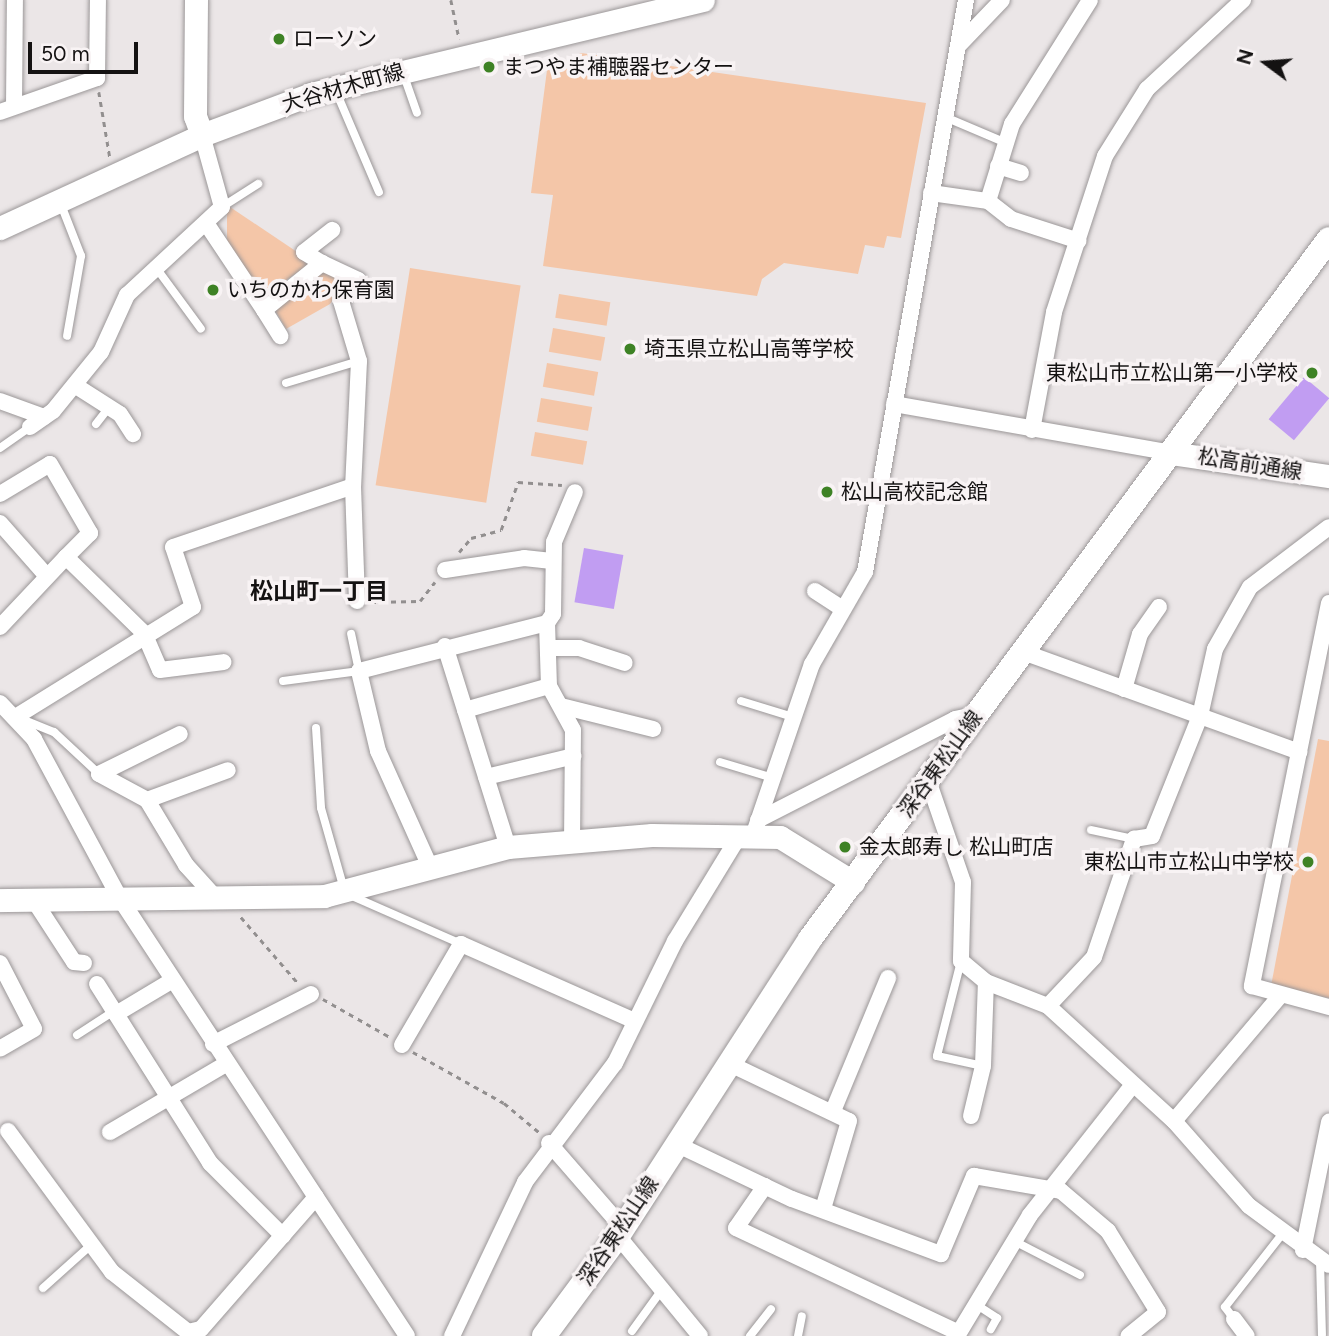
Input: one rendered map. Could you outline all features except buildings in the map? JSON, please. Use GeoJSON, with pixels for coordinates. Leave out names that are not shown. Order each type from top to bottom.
{"type":"FeatureCollection","features":[{"type":"Feature","properties":{"kind":"main road","name":"深谷東松山線"},"geometry":{"type":"LineString","coordinates":[[544,1336],[620,1232],[728,1063],[853,882],[974,715],[1329,239]]}},
{"type":"Feature","properties":{"kind":"street"},"geometry":{"type":"LineString","coordinates":[[15,0],[7,109],[97,78],[97,0]]}},
{"type":"Feature","properties":{"kind":"street"},"geometry":{"type":"LineString","coordinates":[[30,428],[76,386],[101,352],[127,295],[222,207],[195,116],[196,0]]}},
{"type":"Feature","properties":{"kind":"street","name":"大谷材木町線"},"geometry":{"type":"LineString","coordinates":[[0,228],[113,179],[202,135],[334,88],[703,0]]}},
{"type":"Feature","properties":{"kind":"street"},"geometry":{"type":"LineString","coordinates":[[452,1336],[550,1143],[615,1063],[675,940],[750,831],[773,778],[812,664],[865,572],[966,0]]}},
{"type":"Feature","properties":{"kind":"street"},"geometry":{"type":"LineString","coordinates":[[959,45],[1002,0]]}},
{"type":"Feature","properties":{"kind":"street"},"geometry":{"type":"LineString","coordinates":[[988,201],[1004,142],[1090,0]]}},
{"type":"Feature","properties":{"kind":"street"},"geometry":{"type":"LineString","coordinates":[[1032,430],[1054,312],[1105,156],[1132,110],[1243,0]]}},
{"type":"Feature","properties":{"kind":"street"},"geometry":{"type":"LineString","coordinates":[[998,166],[1021,173]]}},
{"type":"Feature","properties":{"kind":"street"},"geometry":{"type":"LineString","coordinates":[[931,193],[988,201],[1011,219],[1079,241]]}},
{"type":"Feature","properties":{"kind":"street"},"geometry":{"type":"LineString","coordinates":[[206,223],[280,336]]}},
{"type":"Feature","properties":{"kind":"street"},"geometry":{"type":"LineString","coordinates":[[332,230],[304,252],[358,280],[341,301],[359,360],[353,486],[357,600]]}},
{"type":"Feature","properties":{"kind":"street"},"geometry":{"type":"LineString","coordinates":[[264,310],[322,263]]}},
{"type":"Feature","properties":{"kind":"street"},"geometry":{"type":"LineString","coordinates":[[76,386],[110,406],[133,434]]}},
{"type":"Feature","properties":{"kind":"street"},"geometry":{"type":"LineString","coordinates":[[0,401],[44,417]]}},
{"type":"Feature","properties":{"kind":"street"},"geometry":{"type":"LineString","coordinates":[[894,404],[1171,453]]}},
{"type":"Feature","properties":{"kind":"street","name":"松高前通線"},"geometry":{"type":"LineString","coordinates":[[1171,453],[1329,476]]}},
{"type":"Feature","properties":{"kind":"street"},"geometry":{"type":"LineString","coordinates":[[0,494],[50,464],[90,533],[45,574],[0,627]]}},
{"type":"Feature","properties":{"kind":"street"},"geometry":{"type":"LineString","coordinates":[[18,717],[145,633],[193,607],[173,547],[353,486]]}},
{"type":"Feature","properties":{"kind":"street"},"geometry":{"type":"LineString","coordinates":[[572,838],[573,730],[549,686],[547,623],[553,614],[552,561],[575,492]]}},
{"type":"Feature","properties":{"kind":"street"},"geometry":{"type":"LineString","coordinates":[[0,523],[45,574]]}},
{"type":"Feature","properties":{"kind":"street"},"geometry":{"type":"LineString","coordinates":[[1048,1006],[1094,957],[1134,839],[1152,836],[1200,716],[1215,649],[1250,587],[1329,527]]}},
{"type":"Feature","properties":{"kind":"street"},"geometry":{"type":"LineString","coordinates":[[66,557],[145,633],[160,670],[223,662]]}},
{"type":"Feature","properties":{"kind":"street"},"geometry":{"type":"LineString","coordinates":[[445,570],[524,558],[552,561]]}},
{"type":"Feature","properties":{"kind":"street"},"geometry":{"type":"LineString","coordinates":[[815,591],[843,609]]}},
{"type":"Feature","properties":{"kind":"street"},"geometry":{"type":"LineString","coordinates":[[1329,603],[1252,986],[1279,996],[1329,1007]]}},
{"type":"Feature","properties":{"kind":"street"},"geometry":{"type":"LineString","coordinates":[[1124,689],[1140,634],[1158,607]]}},
{"type":"Feature","properties":{"kind":"street"},"geometry":{"type":"LineString","coordinates":[[431,869],[378,751],[359,671],[445,646],[547,623]]}},
{"type":"Feature","properties":{"kind":"street"},"geometry":{"type":"LineString","coordinates":[[445,646],[508,847]]}},
{"type":"Feature","properties":{"kind":"street"},"geometry":{"type":"LineString","coordinates":[[548,648],[579,648],[625,663]]}},
{"type":"Feature","properties":{"kind":"street"},"geometry":{"type":"LineString","coordinates":[[1023,652],[1300,752]]}},
{"type":"Feature","properties":{"kind":"street"},"geometry":{"type":"LineString","coordinates":[[465,710],[549,686]]}},
{"type":"Feature","properties":{"kind":"street"},"geometry":{"type":"LineString","coordinates":[[0,703],[18,717],[118,898],[407,1336]]}},
{"type":"Feature","properties":{"kind":"street"},"geometry":{"type":"LineString","coordinates":[[561,706],[653,729]]}},
{"type":"Feature","properties":{"kind":"street"},"geometry":{"type":"LineString","coordinates":[[750,831],[955,719],[974,715]]}},
{"type":"Feature","properties":{"kind":"street"},"geometry":{"type":"LineString","coordinates":[[99,774],[180,734]]}},
{"type":"Feature","properties":{"kind":"street"},"geometry":{"type":"LineString","coordinates":[[486,777],[574,756]]}},
{"type":"Feature","properties":{"kind":"street"},"geometry":{"type":"LineString","coordinates":[[147,800],[228,770]]}},
{"type":"Feature","properties":{"kind":"street"},"geometry":{"type":"LineString","coordinates":[[99,774],[147,800],[186,865],[224,898]]}},
{"type":"Feature","properties":{"kind":"street"},"geometry":{"type":"LineString","coordinates":[[928,780],[963,882],[961,961],[986,982],[1048,1006],[1132,1086],[1174,1121],[1249,1206],[1303,1250],[1324,1263]]}},
{"type":"Feature","properties":{"kind":"street"},"geometry":{"type":"LineString","coordinates":[[0,900],[224,898],[345,893],[508,847],[572,838],[750,831],[803,846],[853,882]]}},
{"type":"Feature","properties":{"kind":"street"},"geometry":{"type":"LineString","coordinates":[[33,899],[74,962],[84,963]]}},
{"type":"Feature","properties":{"kind":"street"},"geometry":{"type":"LineString","coordinates":[[402,1045],[461,944],[635,1021]]}},
{"type":"Feature","properties":{"kind":"street"},"geometry":{"type":"LineString","coordinates":[[0,963],[34,1029],[1,1045]]}},
{"type":"Feature","properties":{"kind":"street"},"geometry":{"type":"LineString","coordinates":[[833,1111],[888,978]]}},
{"type":"Feature","properties":{"kind":"street"},"geometry":{"type":"LineString","coordinates":[[115,1012],[173,980]]}},
{"type":"Feature","properties":{"kind":"street"},"geometry":{"type":"LineString","coordinates":[[971,1116],[984,1066],[986,982]]}},
{"type":"Feature","properties":{"kind":"street"},"geometry":{"type":"LineString","coordinates":[[97,984],[210,1163],[283,1236]]}},
{"type":"Feature","properties":{"kind":"street"},"geometry":{"type":"LineString","coordinates":[[213,1044],[311,994]]}},
{"type":"Feature","properties":{"kind":"street"},"geometry":{"type":"LineString","coordinates":[[1174,1121],[1279,996]]}},
{"type":"Feature","properties":{"kind":"street"},"geometry":{"type":"LineString","coordinates":[[728,1063],[833,1111],[849,1121],[823,1209]]}},
{"type":"Feature","properties":{"kind":"street"},"geometry":{"type":"LineString","coordinates":[[110,1132],[226,1064]]}},
{"type":"Feature","properties":{"kind":"street"},"geometry":{"type":"LineString","coordinates":[[765,1186],[736,1228],[958,1334],[1051,1187],[1132,1086]]}},
{"type":"Feature","properties":{"kind":"street"},"geometry":{"type":"LineString","coordinates":[[1303,1250],[1329,1122]]}},
{"type":"Feature","properties":{"kind":"street"},"geometry":{"type":"LineString","coordinates":[[4,1125],[90,1247],[143,1298],[195,1333],[316,1197]]}},
{"type":"Feature","properties":{"kind":"street"},"geometry":{"type":"LineString","coordinates":[[550,1143],[620,1232],[661,1291],[700,1336]]}},
{"type":"Feature","properties":{"kind":"street"},"geometry":{"type":"LineString","coordinates":[[677,1144],[765,1186],[941,1254],[974,1176],[1051,1187],[1108,1231],[1158,1312],[1128,1336]]}},
{"type":"Feature","properties":{"kind":"street"},"geometry":{"type":"LineString","coordinates":[[1234,1319],[1247,1336]]}},
{"type":"Feature","properties":{"kind":"lane"},"geometry":{"type":"LineString","coordinates":[[402,71],[418,113]]}},
{"type":"Feature","properties":{"kind":"lane"},"geometry":{"type":"LineString","coordinates":[[334,88],[379,192]]}},
{"type":"Feature","properties":{"kind":"lane"},"geometry":{"type":"LineString","coordinates":[[946,117],[1004,142]]}},
{"type":"Feature","properties":{"kind":"lane"},"geometry":{"type":"LineString","coordinates":[[222,207],[258,184]]}},
{"type":"Feature","properties":{"kind":"lane"},"geometry":{"type":"LineString","coordinates":[[60,202],[81,256],[67,336]]}},
{"type":"Feature","properties":{"kind":"lane"},"geometry":{"type":"LineString","coordinates":[[157,269],[201,329]]}},
{"type":"Feature","properties":{"kind":"lane"},"geometry":{"type":"LineString","coordinates":[[286,383],[359,360]]}},
{"type":"Feature","properties":{"kind":"lane"},"geometry":{"type":"LineString","coordinates":[[96,424],[110,406]]}},
{"type":"Feature","properties":{"kind":"lane"},"geometry":{"type":"LineString","coordinates":[[0,447],[30,428]]}},
{"type":"Feature","properties":{"kind":"lane"},"geometry":{"type":"LineString","coordinates":[[283,681],[359,671],[351,634]]}},
{"type":"Feature","properties":{"kind":"lane"},"geometry":{"type":"LineString","coordinates":[[741,701],[793,717]]}},
{"type":"Feature","properties":{"kind":"lane"},"geometry":{"type":"LineString","coordinates":[[18,717],[54,732],[99,774]]}},
{"type":"Feature","properties":{"kind":"lane"},"geometry":{"type":"LineString","coordinates":[[316,727],[321,808],[345,893],[461,944]]}},
{"type":"Feature","properties":{"kind":"lane"},"geometry":{"type":"LineString","coordinates":[[720,762],[773,778]]}},
{"type":"Feature","properties":{"kind":"lane"},"geometry":{"type":"LineString","coordinates":[[1091,830],[1134,839]]}},
{"type":"Feature","properties":{"kind":"lane"},"geometry":{"type":"LineString","coordinates":[[961,961],[937,1056],[984,1066]]}},
{"type":"Feature","properties":{"kind":"lane"},"geometry":{"type":"LineString","coordinates":[[84,963],[97,984]]}},
{"type":"Feature","properties":{"kind":"lane"},"geometry":{"type":"LineString","coordinates":[[77,1035],[115,1012]]}},
{"type":"Feature","properties":{"kind":"lane"},"geometry":{"type":"LineString","coordinates":[[1234,1319],[1225,1307],[1283,1233]]}},
{"type":"Feature","properties":{"kind":"lane"},"geometry":{"type":"LineString","coordinates":[[1016,1242],[1080,1275]]}},
{"type":"Feature","properties":{"kind":"lane"},"geometry":{"type":"LineString","coordinates":[[43,1288],[90,1247]]}},
{"type":"Feature","properties":{"kind":"lane"},"geometry":{"type":"LineString","coordinates":[[1322,1335],[1324,1263]]}},
{"type":"Feature","properties":{"kind":"lane"},"geometry":{"type":"LineString","coordinates":[[632,1331],[661,1291]]}},
{"type":"Feature","properties":{"kind":"lane"},"geometry":{"type":"LineString","coordinates":[[977,1305],[997,1318],[991,1329]]}},
{"type":"Feature","properties":{"kind":"lane"},"geometry":{"type":"LineString","coordinates":[[750,1336],[771,1308]]}},
{"type":"Feature","properties":{"kind":"lane"},"geometry":{"type":"LineString","coordinates":[[798,1336],[802,1316]]}},
{"type":"Feature","properties":{"kind":"path"},"geometry":{"type":"LineString","coordinates":[[451,0],[462,56]]}},
{"type":"Feature","properties":{"kind":"path"},"geometry":{"type":"LineString","coordinates":[[97,78],[113,179]]}},
{"type":"Feature","properties":{"kind":"path"},"geometry":{"type":"LineString","coordinates":[[511,491],[527,479],[575,492]]}},
{"type":"Feature","properties":{"kind":"path"},"geometry":{"type":"LineString","coordinates":[[224,898],[274,961],[311,994],[504,1103],[550,1143]]}},
{"type":"Feature","properties":{"kind":"shaded area"},"geometry":{"type":"Polygon","coordinates":[[[581,53],[926,103],[901,238],[887,236],[884,248],[865,245],[858,274],[784,263],[762,279],[757,296],[543,266],[553,195],[531,193],[547,70],[581,53]]]}},
{"type":"Feature","properties":{"kind":"shaded area"},"geometry":{"type":"Polygon","coordinates":[[[227,207],[312,262],[264,296],[227,245],[227,207]]]}},
{"type":"Feature","properties":{"kind":"shaded area"},"geometry":{"type":"Polygon","coordinates":[[[326,268],[346,283],[330,304],[286,329],[275,310],[326,268]]]}},
{"type":"Feature","properties":{"kind":"shaded area"},"geometry":{"type":"Polygon","coordinates":[[[410,268],[521,286],[486,503],[376,485],[410,268]]]}},
{"type":"Feature","properties":{"kind":"shaded area"},"geometry":{"type":"Polygon","coordinates":[[[559,294],[610,302],[607,326],[555,318],[559,294]]]}},
{"type":"Feature","properties":{"kind":"shaded area"},"geometry":{"type":"Polygon","coordinates":[[[553,328],[605,337],[601,361],[549,352],[553,328]]]}},
{"type":"Feature","properties":{"kind":"shaded area"},"geometry":{"type":"Polygon","coordinates":[[[547,363],[598,372],[594,396],[543,387],[547,363]]]}},
{"type":"Feature","properties":{"kind":"shaded area"},"geometry":{"type":"Polygon","coordinates":[[[1304,377],[1329,399],[1294,440],[1269,419],[1304,377]]]}},
{"type":"Feature","properties":{"kind":"shaded area"},"geometry":{"type":"Polygon","coordinates":[[[541,398],[592,407],[588,431],[537,422],[541,398]]]}},
{"type":"Feature","properties":{"kind":"shaded area"},"geometry":{"type":"Polygon","coordinates":[[[535,432],[587,441],[583,465],[531,456],[535,432]]]}},
{"type":"Feature","properties":{"kind":"shaded area"},"geometry":{"type":"Polygon","coordinates":[[[584,548],[623,555],[614,609],[574,602],[584,548]]]}},
{"type":"Feature","properties":{"kind":"shaded area","name":"東松山市立松山中学校"},"geometry":{"type":"Polygon","coordinates":[[[1318,739],[1329,741],[1329,998],[1271,986],[1318,739]]]}},
{"type":"Feature","properties":{"kind":"place","name":"ローソン"},"geometry":{"type":"Point","coordinates":[279,39]}},
{"type":"Feature","properties":{"kind":"place","name":"まつやま補聴器センター"},"geometry":{"type":"Point","coordinates":[489,67]}},
{"type":"Feature","properties":{"kind":"place","name":"いちのかわ保育園"},"geometry":{"type":"Point","coordinates":[213,290]}},
{"type":"Feature","properties":{"kind":"place","name":"埼玉県立松山高等学校"},"geometry":{"type":"Point","coordinates":[630,349]}},
{"type":"Feature","properties":{"kind":"place","name":"東松山市立松山第一小学校"},"geometry":{"type":"Point","coordinates":[1312,373]}},
{"type":"Feature","properties":{"kind":"place","name":"松山高校記念館"},"geometry":{"type":"Point","coordinates":[827,492]}},
{"type":"Feature","properties":{"kind":"place","name":"金太郎寿し 松山町店"},"geometry":{"type":"Point","coordinates":[845,847]}},
{"type":"Feature","properties":{"kind":"place","name":"東松山市立松山中学校"},"geometry":{"type":"Point","coordinates":[1308,862]}},
{"type":"Feature","properties":{"kind":"district","name":"松山町一丁目"},"geometry":{"type":"Point","coordinates":[319,591]}}]}
